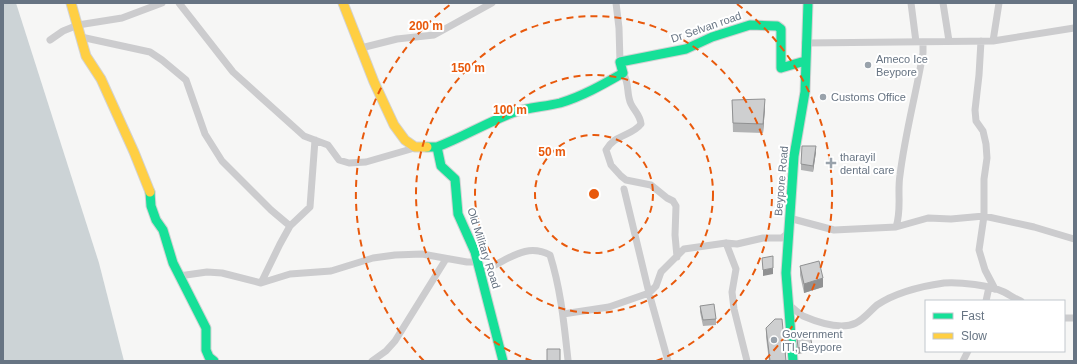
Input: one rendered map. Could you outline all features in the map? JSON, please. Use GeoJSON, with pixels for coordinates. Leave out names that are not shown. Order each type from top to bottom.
{"type":"FeatureCollection","features":[{"type":"Feature","properties":{"kind":"street"},"geometry":{"type":"LineString","coordinates":[[71,3],[86,56],[101,79],[145,180],[150,193],[151,206],[156,220],[163,230],[173,263],[206,328],[206,350],[209,357],[214,361]]}},
{"type":"Feature","properties":{"kind":"street"},"geometry":{"type":"LineString","coordinates":[[50,40],[63,31],[78,25],[122,18],[162,3]]}},
{"type":"Feature","properties":{"kind":"street"},"geometry":{"type":"LineString","coordinates":[[178,3],[233,72],[304,136],[328,145],[339,160],[349,163],[366,162],[417,147],[437,147],[458,139],[484,124],[514,112],[558,103],[592,91],[623,73]]}},
{"type":"Feature","properties":{"kind":"street"},"geometry":{"type":"LineString","coordinates":[[343,3],[382,103],[405,139],[417,147]]}},
{"type":"Feature","properties":{"kind":"street"},"geometry":{"type":"LineString","coordinates":[[361,48],[397,39],[434,35],[492,3]]}},
{"type":"Feature","properties":{"kind":"street"},"geometry":{"type":"LineString","coordinates":[[616,3],[619,28],[620,62],[627,80],[631,104],[641,118],[641,124],[638,129],[614,140],[606,150],[611,165],[626,180],[651,184],[667,198],[673,201],[676,206],[675,235],[677,257]]}},
{"type":"Feature","properties":{"kind":"street","name":"Beypore Road"},"geometry":{"type":"LineString","coordinates":[[793,361],[786,272],[794,156],[805,92],[805,43],[808,3]]}},
{"type":"Feature","properties":{"kind":"street"},"geometry":{"type":"LineString","coordinates":[[896,227],[900,215],[899,176],[923,53],[911,3]]}},
{"type":"Feature","properties":{"kind":"street"},"geometry":{"type":"LineString","coordinates":[[943,3],[948,41]]}},
{"type":"Feature","properties":{"kind":"street"},"geometry":{"type":"LineString","coordinates":[[993,41],[999,3]]}},
{"type":"Feature","properties":{"kind":"street","name":"Dr Selvan road"},"geometry":{"type":"LineString","coordinates":[[620,62],[686,49],[712,37],[750,25],[778,26],[781,29],[781,68],[805,61]]}},
{"type":"Feature","properties":{"kind":"street"},"geometry":{"type":"LineString","coordinates":[[805,43],[993,41],[1074,28]]}},
{"type":"Feature","properties":{"kind":"street"},"geometry":{"type":"LineString","coordinates":[[81,36],[150,52],[186,80],[205,134],[222,161],[271,210],[290,226]]}},
{"type":"Feature","properties":{"kind":"street"},"geometry":{"type":"LineString","coordinates":[[981,41],[975,110],[976,121],[983,131],[986,144],[984,216],[979,250],[992,288],[986,300]]}},
{"type":"Feature","properties":{"kind":"street"},"geometry":{"type":"LineString","coordinates":[[261,283],[290,226],[310,207],[316,140]]}},
{"type":"Feature","properties":{"kind":"street","name":"Old Military Road"},"geometry":{"type":"LineString","coordinates":[[437,147],[441,166],[455,179],[458,214],[479,266],[503,361]]}},
{"type":"Feature","properties":{"kind":"street"},"geometry":{"type":"LineString","coordinates":[[624,189],[649,292],[668,361]]}},
{"type":"Feature","properties":{"kind":"street"},"geometry":{"type":"LineString","coordinates":[[563,314],[608,308],[649,292],[656,286],[661,272],[684,249],[726,242],[737,244],[764,238],[782,238],[788,234],[789,220],[834,230],[896,227],[928,218],[951,219],[984,216],[1034,227],[1074,239]]}},
{"type":"Feature","properties":{"kind":"street"},"geometry":{"type":"LineString","coordinates":[[726,242],[736,269],[732,292],[734,309],[748,361]]}},
{"type":"Feature","properties":{"kind":"street"},"geometry":{"type":"LineString","coordinates":[[179,276],[207,272],[222,273],[261,283],[290,274],[331,272],[373,258],[395,255],[422,254],[489,268],[520,252],[528,250],[542,251],[550,255],[558,281],[568,360]]}},
{"type":"Feature","properties":{"kind":"street"},"geometry":{"type":"LineString","coordinates":[[372,361],[386,351],[395,341],[446,259]]}},
{"type":"Feature","properties":{"kind":"street"},"geometry":{"type":"LineString","coordinates":[[788,304],[802,315],[826,324],[843,326],[854,324],[864,318],[878,305],[920,288],[945,283],[992,288],[1018,300]]}},
{"type":"Feature","properties":{"kind":"street"},"geometry":{"type":"LineString","coordinates":[[963,361],[968,352]]}},
{"type":"Feature","properties":{"kind":"shaded area"},"geometry":{"type":"Polygon","coordinates":[[[3,3],[16,3],[99,263],[124,361],[3,361],[3,3]]]}},
{"type":"Feature","properties":{"kind":"building"},"geometry":{"type":"Polygon","coordinates":[[[765,99],[763,124],[733,123],[732,100],[765,99]]]}},
{"type":"Feature","properties":{"kind":"building"},"geometry":{"type":"Polygon","coordinates":[[[802,146],[816,146],[813,166],[801,164],[802,146]]]}},
{"type":"Feature","properties":{"kind":"building"},"geometry":{"type":"Polygon","coordinates":[[[773,256],[773,268],[763,270],[762,258],[773,256]]]}},
{"type":"Feature","properties":{"kind":"building"},"geometry":{"type":"Polygon","coordinates":[[[819,261],[823,278],[804,284],[800,266],[819,261]]]}},
{"type":"Feature","properties":{"kind":"building"},"geometry":{"type":"Polygon","coordinates":[[[714,304],[716,319],[703,320],[700,306],[714,304]]]}},
{"type":"Feature","properties":{"kind":"building"},"geometry":{"type":"Polygon","coordinates":[[[775,319],[782,319],[786,361],[770,361],[766,328],[775,319]]]}},
{"type":"Feature","properties":{"kind":"building"},"geometry":{"type":"Polygon","coordinates":[[[810,335],[812,345],[798,348],[797,338],[810,335]]]}},
{"type":"Feature","properties":{"kind":"building"},"geometry":{"type":"Polygon","coordinates":[[[785,340],[789,340],[789,350],[786,349],[785,340]]]}},
{"type":"Feature","properties":{"kind":"building"},"geometry":{"type":"Polygon","coordinates":[[[547,349],[560,349],[560,361],[547,361],[547,349]]]}},
{"type":"Feature","properties":{"kind":"traffic: fast"},"geometry":{"type":"LineString","coordinates":[[793,361],[786,273],[794,156],[805,92],[808,3]]}},
{"type":"Feature","properties":{"kind":"traffic: fast"},"geometry":{"type":"LineString","coordinates":[[437,147],[512,113],[524,109],[560,103],[585,94],[623,73],[620,62],[686,49],[712,37],[750,25],[777,26],[781,29],[781,68],[805,61]]}},
{"type":"Feature","properties":{"kind":"traffic: fast"},"geometry":{"type":"LineString","coordinates":[[427,147],[437,147],[441,166],[455,179],[458,214],[475,252],[503,361]]}},
{"type":"Feature","properties":{"kind":"traffic: fast"},"geometry":{"type":"LineString","coordinates":[[150,192],[151,206],[156,220],[163,230],[173,263],[206,328],[206,350],[209,357],[214,361]]}},
{"type":"Feature","properties":{"kind":"traffic: slow"},"geometry":{"type":"LineString","coordinates":[[71,3],[86,56],[101,79],[134,152],[150,192]]}},
{"type":"Feature","properties":{"kind":"traffic: slow"},"geometry":{"type":"LineString","coordinates":[[343,3],[374,82],[394,125],[405,140],[415,147],[427,147]]}},
{"type":"Feature","properties":{"kind":"place","name":"Ameco Ice Beypore"},"geometry":{"type":"Point","coordinates":[868,65]}},
{"type":"Feature","properties":{"kind":"place","name":"Customs Office"},"geometry":{"type":"Point","coordinates":[823,97]}},
{"type":"Feature","properties":{"kind":"place","name":"tharayil dental care"},"geometry":{"type":"Point","coordinates":[831,163]}},
{"type":"Feature","properties":{"kind":"place","name":"Government ITI, Beypore"},"geometry":{"type":"Point","coordinates":[774,340]}}]}
